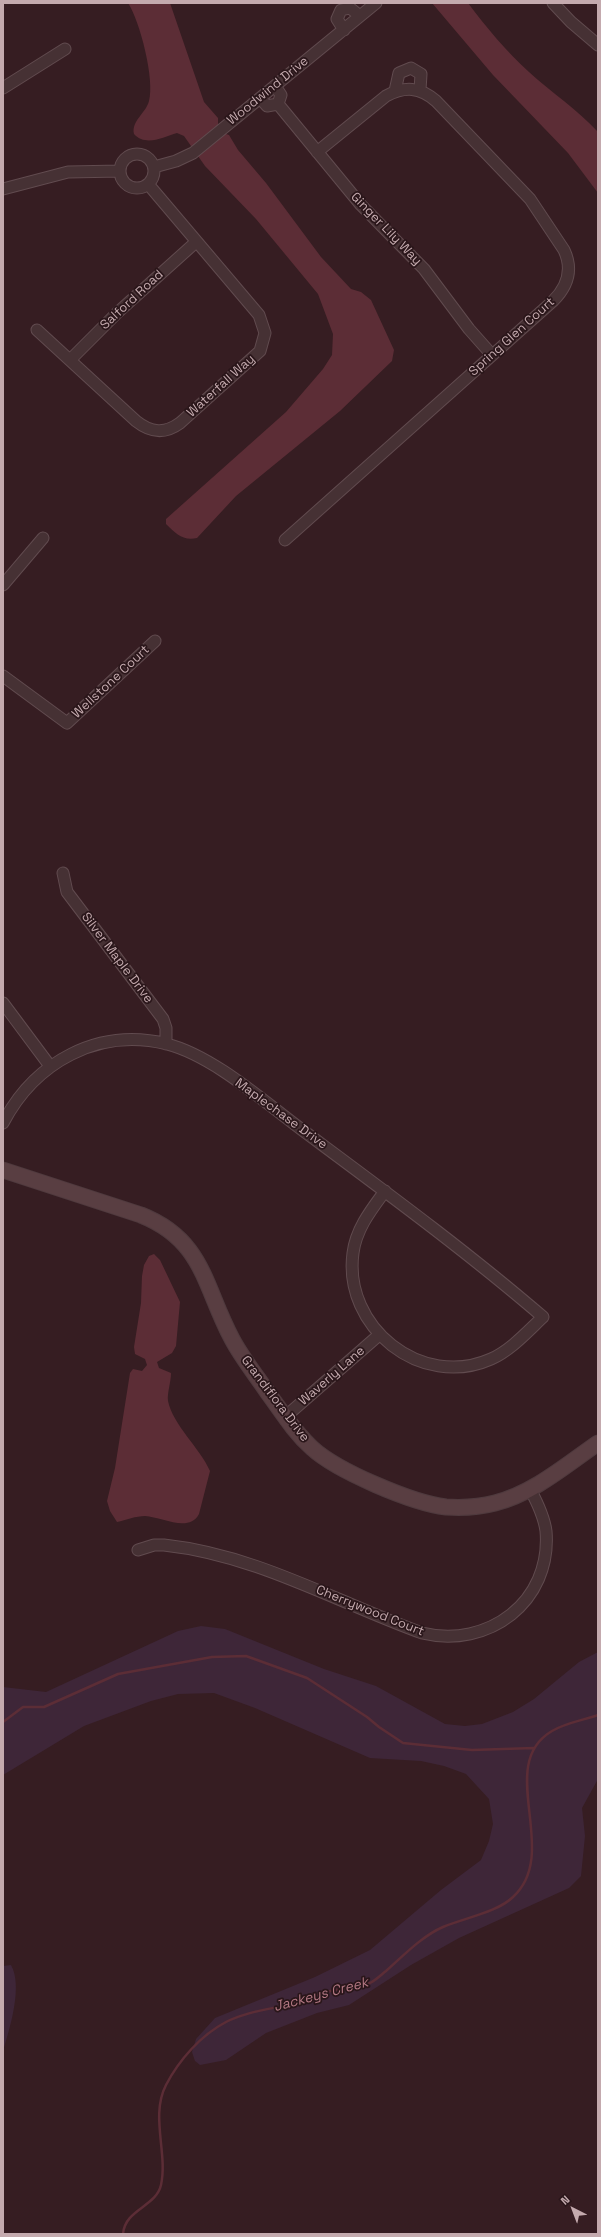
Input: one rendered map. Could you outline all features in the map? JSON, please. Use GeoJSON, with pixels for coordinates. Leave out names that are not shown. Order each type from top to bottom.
{"type":"FeatureCollection","features":[{"type":"Feature","properties":{"kind":"street","name":"Woodwind Drive"},"geometry":{"type":"LineString","coordinates":[[154,167],[176,161],[193,152],[376,3]]}},
{"type":"Feature","properties":{"kind":"street"},"geometry":{"type":"LineString","coordinates":[[553,3],[571,22],[598,45]]}},
{"type":"Feature","properties":{"kind":"street"},"geometry":{"type":"LineString","coordinates":[[344,30],[337,18],[338,6],[350,8],[360,16]]}},
{"type":"Feature","properties":{"kind":"street"},"geometry":{"type":"LineString","coordinates":[[3,88],[65,49]]}},
{"type":"Feature","properties":{"kind":"street"},"geometry":{"type":"LineString","coordinates":[[317,152],[377,102],[395,91],[408,88],[420,90],[421,74],[411,68],[399,73],[395,91]]}},
{"type":"Feature","properties":{"kind":"street"},"geometry":{"type":"LineString","coordinates":[[260,98],[267,106],[278,104],[281,95],[275,86]]}},
{"type":"Feature","properties":{"kind":"street","name":"Spring Glen Court"},"geometry":{"type":"LineString","coordinates":[[285,540],[559,296],[569,274],[568,258],[550,226],[521,189],[462,130],[436,101],[420,90]]}},
{"type":"Feature","properties":{"kind":"street","name":"Ginger Lily Way"},"geometry":{"type":"LineString","coordinates":[[278,104],[361,205],[424,269],[468,329],[492,355]]}},
{"type":"Feature","properties":{"kind":"street"},"geometry":{"type":"LineString","coordinates":[[136,154],[148,158],[154,167],[153,178],[148,184],[138,188],[128,186],[121,177],[120,171],[124,160],[136,154]]}},
{"type":"Feature","properties":{"kind":"street"},"geometry":{"type":"LineString","coordinates":[[3,189],[68,172],[120,171]]}},
{"type":"Feature","properties":{"kind":"street","name":"Waterfall Way"},"geometry":{"type":"LineString","coordinates":[[37,330],[136,421],[147,429],[160,431],[166,430],[180,423],[260,351],[265,339],[262,320],[148,184]]}},
{"type":"Feature","properties":{"kind":"street","name":"Salford Road"},"geometry":{"type":"LineString","coordinates":[[70,360],[117,313],[196,242]]}},
{"type":"Feature","properties":{"kind":"street"},"geometry":{"type":"LineString","coordinates":[[3,585],[43,538]]}},
{"type":"Feature","properties":{"kind":"street","name":"Wellstone Court"},"geometry":{"type":"LineString","coordinates":[[3,676],[67,724],[155,641]]}},
{"type":"Feature","properties":{"kind":"street","name":"Silver Maple Drive"},"geometry":{"type":"LineString","coordinates":[[63,873],[67,892],[163,1019],[166,1028],[166,1044]]}},
{"type":"Feature","properties":{"kind":"street"},"geometry":{"type":"LineString","coordinates":[[3,1003],[50,1066]]}},
{"type":"Feature","properties":{"kind":"street","name":"Maplechase Drive"},"geometry":{"type":"LineString","coordinates":[[3,1123],[20,1095],[50,1066],[80,1050],[100,1044],[129,1040],[166,1044],[191,1052],[208,1062],[434,1228],[543,1317],[505,1350],[492,1359],[466,1366],[439,1366],[421,1362],[403,1353],[379,1335]]}},
{"type":"Feature","properties":{"kind":"street","name":"Grandiflora Drive"},"geometry":{"type":"LineString","coordinates":[[3,1170],[141,1214],[161,1224],[182,1240],[198,1261],[233,1340],[285,1417],[303,1439],[335,1465],[398,1492],[431,1504],[461,1507],[484,1505],[510,1498],[530,1488],[598,1443]]}},
{"type":"Feature","properties":{"kind":"street"},"geometry":{"type":"LineString","coordinates":[[379,1335],[364,1314],[359,1303],[353,1279],[352,1265],[357,1238],[363,1223],[385,1192]]}},
{"type":"Feature","properties":{"kind":"street","name":"Waverly Lane"},"geometry":{"type":"LineString","coordinates":[[285,1417],[379,1335]]}},
{"type":"Feature","properties":{"kind":"street","name":"Cherrywood Court"},"geometry":{"type":"LineString","coordinates":[[138,1550],[154,1545],[164,1545],[229,1556],[271,1570],[422,1633],[442,1637],[468,1636],[495,1625],[509,1616],[520,1607],[537,1582],[545,1558],[546,1532],[540,1508],[530,1488]]}},
{"type":"Feature","properties":{"kind":"shaded area"},"geometry":{"type":"Polygon","coordinates":[[[128,3],[170,3],[204,102],[218,118],[218,124],[226,134],[229,135],[238,150],[266,183],[321,257],[351,289],[361,292],[371,300],[394,350],[392,361],[340,411],[236,496],[197,538],[192,539],[184,538],[177,534],[166,524],[166,519],[286,412],[323,369],[332,355],[333,334],[318,294],[256,219],[205,166],[184,136],[177,133],[160,139],[144,140],[134,134],[135,125],[149,101],[150,79],[142,36],[128,3]]]}},
{"type":"Feature","properties":{"kind":"shaded area"},"geometry":{"type":"Polygon","coordinates":[[[432,3],[468,3],[512,56],[538,80],[582,116],[598,132],[598,193],[568,153],[493,75],[432,3]]]}},
{"type":"Feature","properties":{"kind":"shaded area"},"geometry":{"type":"Polygon","coordinates":[[[154,1254],[160,1260],[180,1302],[176,1346],[172,1353],[157,1362],[159,1368],[171,1373],[168,1401],[175,1419],[206,1462],[210,1471],[199,1514],[195,1520],[182,1523],[145,1516],[117,1522],[110,1511],[107,1501],[115,1468],[130,1373],[133,1369],[142,1371],[147,1365],[145,1359],[135,1354],[134,1347],[141,1303],[144,1265],[149,1256],[154,1254]]]}},
{"type":"Feature","properties":{"kind":"shaded area"},"geometry":{"type":"Polygon","coordinates":[[[201,1626],[225,1629],[324,1669],[376,1686],[445,1724],[465,1726],[482,1724],[513,1712],[534,1699],[579,1662],[598,1652],[598,1779],[582,1808],[585,1836],[581,1876],[569,1888],[459,1938],[411,1965],[349,2005],[317,2013],[266,2033],[226,2060],[200,2065],[195,2061],[192,2052],[196,2039],[215,2018],[315,1977],[370,1950],[441,1890],[481,1860],[489,1841],[493,1824],[489,1799],[466,1774],[444,1766],[421,1761],[370,1758],[255,1708],[214,1693],[178,1694],[151,1701],[84,1726],[3,1775],[3,1687],[46,1692],[178,1631],[201,1626]]]}},
{"type":"Feature","properties":{"kind":"shaded area"},"geometry":{"type":"Polygon","coordinates":[[[11,1965],[16,1984],[16,1995],[12,2019],[3,2051],[3,1966],[11,1965]]]}},
{"type":"Feature","properties":{"kind":"waterway"},"geometry":{"type":"LineString","coordinates":[[3,1722],[23,1707],[44,1707],[118,1674],[212,1657],[246,1656],[307,1678],[367,1717],[403,1743],[472,1750],[534,1748]]}},
{"type":"Feature","properties":{"kind":"waterway","name":"Jackeys Creek"},"geometry":{"type":"LineString","coordinates":[[123,2234],[129,2219],[153,2198],[161,2185],[163,2173],[159,2122],[161,2097],[177,2066],[199,2041],[217,2027],[234,2018],[296,2003],[326,1992],[370,1983],[420,1941],[435,1931],[490,1911],[507,1902],[513,1897],[526,1878],[532,1857],[532,1834],[527,1787],[528,1765],[536,1746],[557,1728],[598,1715]]}}]}
